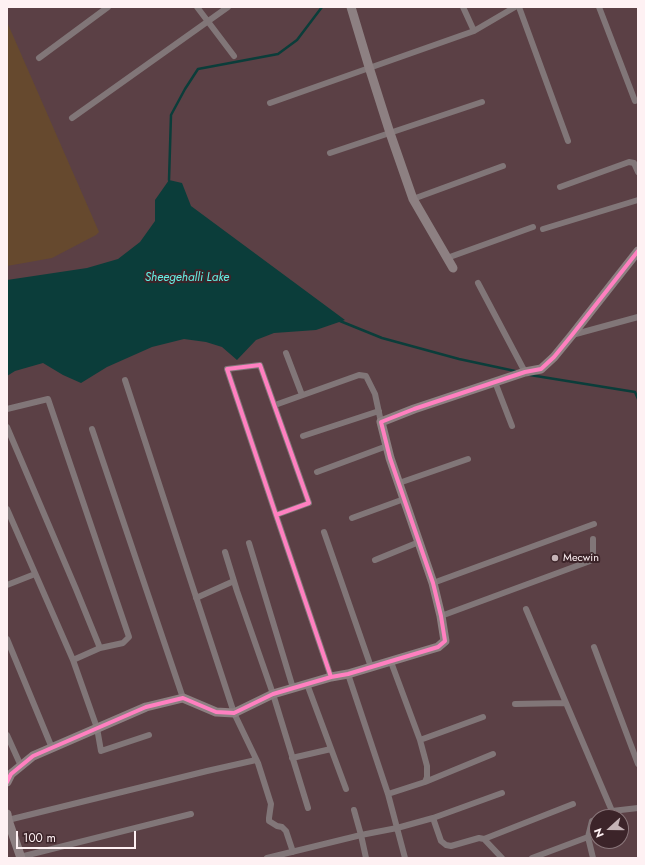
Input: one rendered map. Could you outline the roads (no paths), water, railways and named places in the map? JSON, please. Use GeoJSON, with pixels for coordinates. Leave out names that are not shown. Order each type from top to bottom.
{"type":"FeatureCollection","features":[{"type":"Feature","properties":{"kind":"street"},"geometry":{"type":"LineString","coordinates":[[39,58],[108,7]]}},
{"type":"Feature","properties":{"kind":"street"},"geometry":{"type":"LineString","coordinates":[[197,7],[234,56]]}},
{"type":"Feature","properties":{"kind":"street"},"geometry":{"type":"LineString","coordinates":[[72,118],[228,7]]}},
{"type":"Feature","properties":{"kind":"street"},"geometry":{"type":"LineString","coordinates":[[351,7],[390,133],[413,199],[453,268]]}},
{"type":"Feature","properties":{"kind":"street"},"geometry":{"type":"LineString","coordinates":[[463,7],[474,31]]}},
{"type":"Feature","properties":{"kind":"street"},"geometry":{"type":"LineString","coordinates":[[270,103],[474,31],[515,7]]}},
{"type":"Feature","properties":{"kind":"street"},"geometry":{"type":"LineString","coordinates":[[519,7],[568,141]]}},
{"type":"Feature","properties":{"kind":"street"},"geometry":{"type":"LineString","coordinates":[[599,7],[635,101]]}},
{"type":"Feature","properties":{"kind":"street"},"geometry":{"type":"LineString","coordinates":[[330,153],[482,102]]}},
{"type":"Feature","properties":{"kind":"street"},"geometry":{"type":"LineString","coordinates":[[560,187],[629,162],[634,163],[638,172]]}},
{"type":"Feature","properties":{"kind":"street"},"geometry":{"type":"LineString","coordinates":[[413,199],[503,166]]}},
{"type":"Feature","properties":{"kind":"street"},"geometry":{"type":"LineString","coordinates":[[543,229],[638,200]]}},
{"type":"Feature","properties":{"kind":"street"},"geometry":{"type":"LineString","coordinates":[[447,258],[533,227]]}},
{"type":"Feature","properties":{"kind":"street"},"geometry":{"type":"LineString","coordinates":[[381,422],[414,409],[525,372],[541,369],[554,357],[638,251]]}},
{"type":"Feature","properties":{"kind":"street"},"geometry":{"type":"LineString","coordinates":[[478,283],[525,372]]}},
{"type":"Feature","properties":{"kind":"street"},"geometry":{"type":"LineString","coordinates":[[572,335],[638,316]]}},
{"type":"Feature","properties":{"kind":"street"},"geometry":{"type":"LineString","coordinates":[[286,353],[302,395]]}},
{"type":"Feature","properties":{"kind":"street"},"geometry":{"type":"LineString","coordinates":[[276,515],[309,503],[260,365],[227,369],[276,515],[331,677]]}},
{"type":"Feature","properties":{"kind":"street"},"geometry":{"type":"LineString","coordinates":[[8,777],[33,756],[146,707],[183,698],[216,712],[234,713],[273,694],[331,677],[348,674],[391,662],[438,647],[445,641],[432,583],[387,446],[375,394],[366,376],[359,375],[275,405]]}},
{"type":"Feature","properties":{"kind":"street"},"geometry":{"type":"LineString","coordinates":[[125,380],[234,713],[256,760],[271,804],[269,821],[282,827],[286,831],[292,852]]}},
{"type":"Feature","properties":{"kind":"street"},"geometry":{"type":"LineString","coordinates":[[495,382],[512,426]]}},
{"type":"Feature","properties":{"kind":"street"},"geometry":{"type":"LineString","coordinates":[[7,409],[48,400],[129,637],[123,643],[100,648],[73,660]]}},
{"type":"Feature","properties":{"kind":"street"},"geometry":{"type":"LineString","coordinates":[[303,436],[378,411]]}},
{"type":"Feature","properties":{"kind":"street"},"geometry":{"type":"LineString","coordinates":[[7,427],[100,648]]}},
{"type":"Feature","properties":{"kind":"street"},"geometry":{"type":"LineString","coordinates":[[92,429],[183,698]]}},
{"type":"Feature","properties":{"kind":"street"},"geometry":{"type":"LineString","coordinates":[[317,472],[387,446]]}},
{"type":"Feature","properties":{"kind":"street"},"geometry":{"type":"LineString","coordinates":[[399,483],[468,459]]}},
{"type":"Feature","properties":{"kind":"street"},"geometry":{"type":"LineString","coordinates":[[352,518],[404,499]]}},
{"type":"Feature","properties":{"kind":"street"},"geometry":{"type":"LineString","coordinates":[[7,509],[73,660],[98,728],[101,751],[149,735]]}},
{"type":"Feature","properties":{"kind":"street"},"geometry":{"type":"LineString","coordinates":[[432,583],[594,524]]}},
{"type":"Feature","properties":{"kind":"street"},"geometry":{"type":"LineString","coordinates":[[324,532],[371,667]]}},
{"type":"Feature","properties":{"kind":"street"},"geometry":{"type":"LineString","coordinates":[[440,616],[590,561],[593,557],[593,539]]}},
{"type":"Feature","properties":{"kind":"street"},"geometry":{"type":"LineString","coordinates":[[375,560],[419,542]]}},
{"type":"Feature","properties":{"kind":"street"},"geometry":{"type":"LineString","coordinates":[[249,543],[292,688]]}},
{"type":"Feature","properties":{"kind":"street"},"geometry":{"type":"LineString","coordinates":[[225,552],[273,694],[308,808]]}},
{"type":"Feature","properties":{"kind":"street"},"geometry":{"type":"LineString","coordinates":[[7,585],[35,574]]}},
{"type":"Feature","properties":{"kind":"street"},"geometry":{"type":"LineString","coordinates":[[196,598],[234,581]]}},
{"type":"Feature","properties":{"kind":"street"},"geometry":{"type":"LineString","coordinates":[[526,609],[611,809]]}},
{"type":"Feature","properties":{"kind":"street"},"geometry":{"type":"LineString","coordinates":[[7,639],[52,748]]}},
{"type":"Feature","properties":{"kind":"street"},"geometry":{"type":"LineString","coordinates":[[594,647],[638,764]]}},
{"type":"Feature","properties":{"kind":"street"},"geometry":{"type":"LineString","coordinates":[[391,662],[420,740],[426,766],[427,777],[425,782]]}},
{"type":"Feature","properties":{"kind":"street"},"geometry":{"type":"LineString","coordinates":[[348,674],[388,794],[405,858]]}},
{"type":"Feature","properties":{"kind":"street"},"geometry":{"type":"LineString","coordinates":[[307,684],[346,789]]}},
{"type":"Feature","properties":{"kind":"street"},"geometry":{"type":"LineString","coordinates":[[516,704],[566,703]]}},
{"type":"Feature","properties":{"kind":"street"},"geometry":{"type":"LineString","coordinates":[[420,740],[482,717]]}},
{"type":"Feature","properties":{"kind":"street"},"geometry":{"type":"LineString","coordinates":[[7,735],[22,766]]}},
{"type":"Feature","properties":{"kind":"street"},"geometry":{"type":"LineString","coordinates":[[292,758],[331,748]]}},
{"type":"Feature","properties":{"kind":"street"},"geometry":{"type":"LineString","coordinates":[[388,794],[425,782],[493,754]]}},
{"type":"Feature","properties":{"kind":"street"},"geometry":{"type":"LineString","coordinates":[[191,814],[21,857],[7,817],[256,760]]}},
{"type":"Feature","properties":{"kind":"street"},"geometry":{"type":"LineString","coordinates":[[267,858],[361,835],[397,828],[433,818],[502,793]]}},
{"type":"Feature","properties":{"kind":"street"},"geometry":{"type":"LineString","coordinates":[[433,818],[442,841],[446,845],[451,846],[479,838],[484,839],[573,804]]}},
{"type":"Feature","properties":{"kind":"street"},"geometry":{"type":"LineString","coordinates":[[354,810],[366,858]]}},
{"type":"Feature","properties":{"kind":"street"},"geometry":{"type":"LineString","coordinates":[[589,833],[588,837],[593,858]]}},
{"type":"Feature","properties":{"kind":"street"},"geometry":{"type":"LineString","coordinates":[[532,858],[588,837]]}},
{"type":"Feature","properties":{"kind":"street"},"geometry":{"type":"LineString","coordinates":[[484,839],[502,858]]}},
{"type":"Feature","properties":{"kind":"water","name":"Sheegehalli Lake"},"geometry":{"type":"Polygon","coordinates":[[[169,180],[182,183],[191,206],[345,320],[316,330],[274,333],[256,340],[237,360],[222,347],[206,342],[184,339],[152,347],[107,367],[81,383],[63,375],[43,363],[15,371],[7,376],[7,280],[87,268],[118,259],[140,242],[155,221],[155,200],[169,180]]]}},
{"type":"Feature","properties":{"kind":"waterway"},"geometry":{"type":"LineString","coordinates":[[169,180],[171,115],[198,69],[278,54],[297,40],[322,7]]}},
{"type":"Feature","properties":{"kind":"waterway"},"geometry":{"type":"LineString","coordinates":[[340,321],[382,338],[459,359],[515,371]]}},
{"type":"Feature","properties":{"kind":"waterway"},"geometry":{"type":"LineString","coordinates":[[530,375],[635,392],[638,399]]}},
{"type":"Feature","properties":{"kind":"place","name":"Mecwin"},"geometry":{"type":"Point","coordinates":[555,558]}}]}
